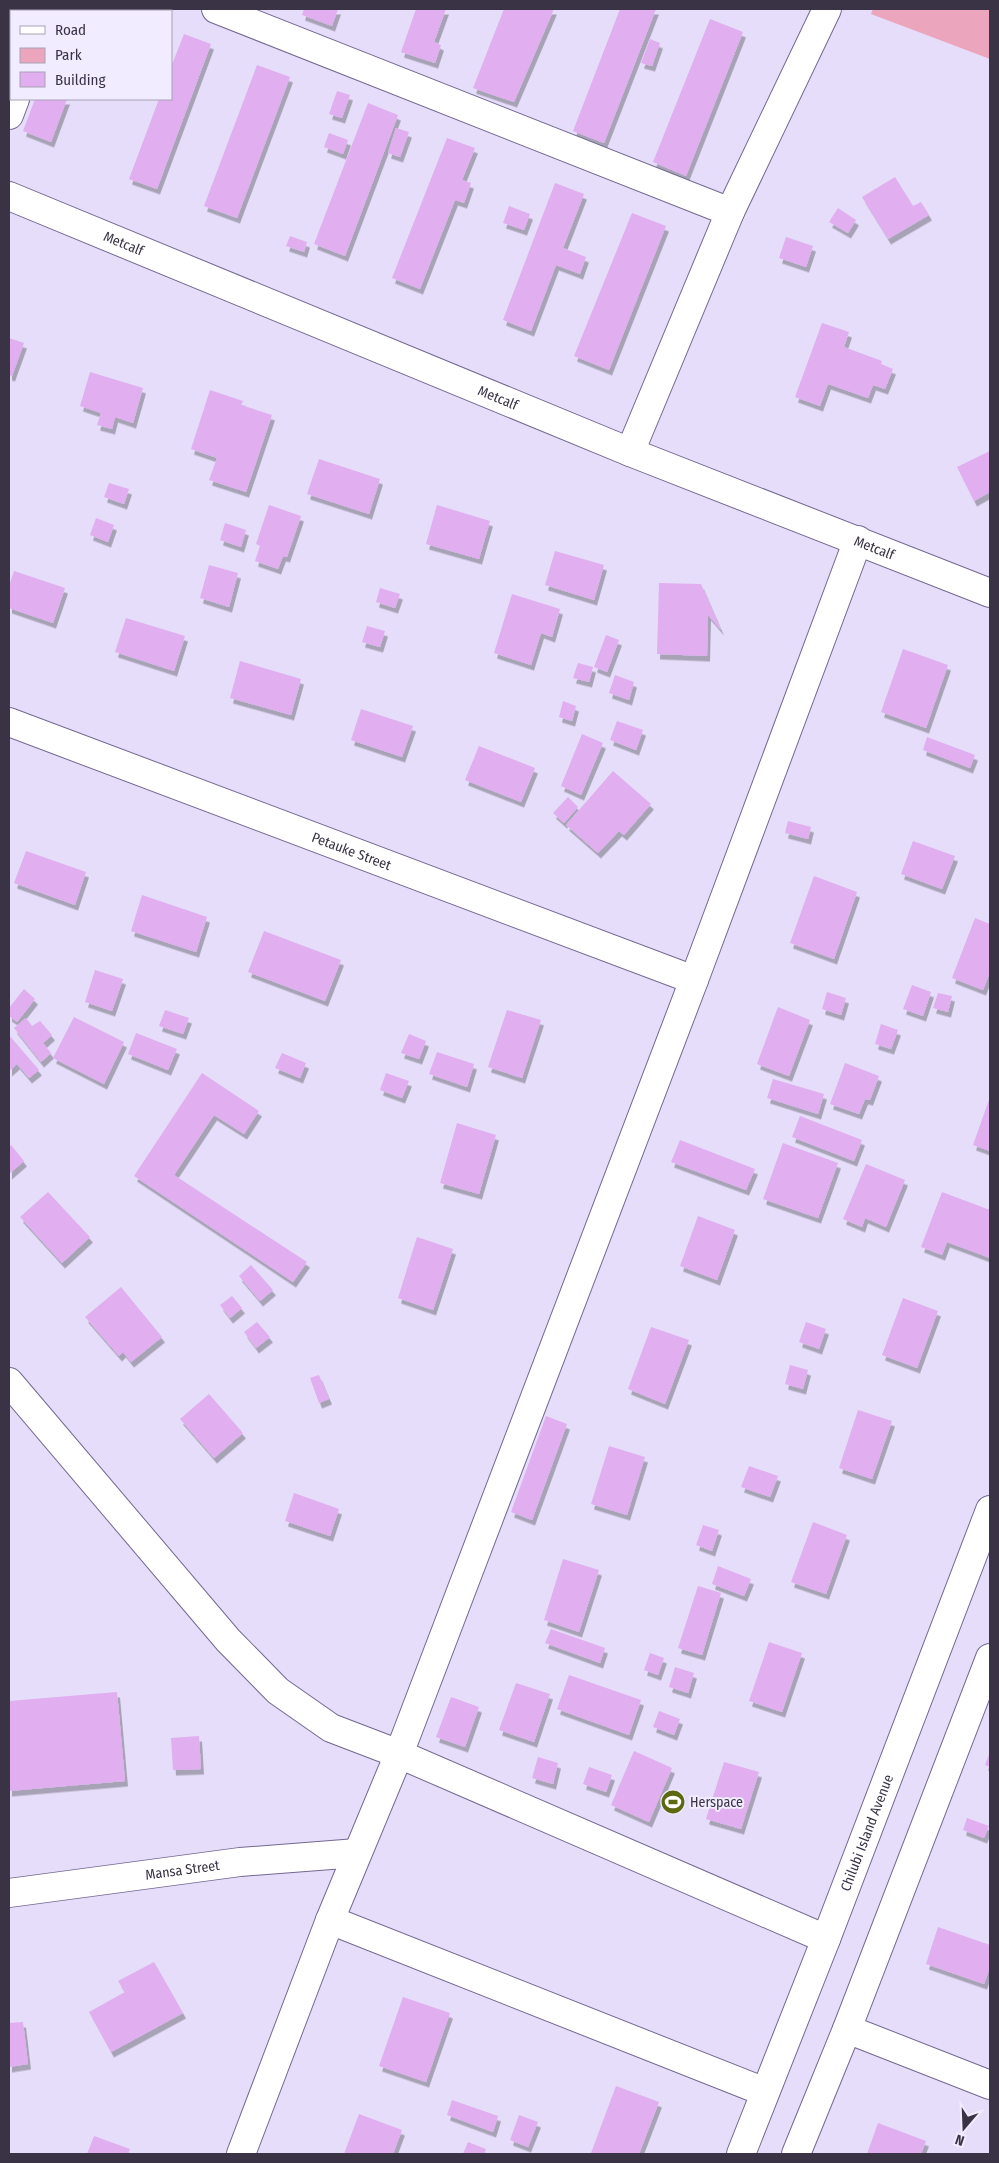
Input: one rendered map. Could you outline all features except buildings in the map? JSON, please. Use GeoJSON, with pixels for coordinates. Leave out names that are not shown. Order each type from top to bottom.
{"type":"FeatureCollection","features":[{"type":"Feature","properties":{"kind":"street"},"geometry":{"type":"LineString","coordinates":[[216,9],[730,212]]}},
{"type":"Feature","properties":{"kind":"street"},"geometry":{"type":"LineString","coordinates":[[630,452],[730,212],[817,12]]}},
{"type":"Feature","properties":{"kind":"street"},"geometry":{"type":"LineString","coordinates":[[9,115],[15,100]]}},
{"type":"Feature","properties":{"kind":"street","name":"Metcalf"},"geometry":{"type":"LineString","coordinates":[[9,196],[630,452],[990,593]]}},
{"type":"Feature","properties":{"kind":"street"},"geometry":{"type":"LineString","coordinates":[[241,2154],[330,1920],[399,1754],[694,980],[858,540]]}},
{"type":"Feature","properties":{"kind":"street","name":"Petauke Street"},"geometry":{"type":"LineString","coordinates":[[9,722],[694,980]]}},
{"type":"Feature","properties":{"kind":"street"},"geometry":{"type":"LineString","coordinates":[[9,1382],[228,1640],[278,1691],[332,1728],[399,1754],[826,1939]]}},
{"type":"Feature","properties":{"kind":"street","name":"Chilubi Island Avenue"},"geometry":{"type":"LineString","coordinates":[[741,2154],[826,1939],[990,1510]]}},
{"type":"Feature","properties":{"kind":"street"},"geometry":{"type":"LineString","coordinates":[[796,2154],[847,2029],[990,1658]]}},
{"type":"Feature","properties":{"kind":"street","name":"Mansa Street"},"geometry":{"type":"LineString","coordinates":[[9,1893],[240,1862],[357,1853]]}},
{"type":"Feature","properties":{"kind":"street"},"geometry":{"type":"LineString","coordinates":[[330,1920],[765,2092]]}},
{"type":"Feature","properties":{"kind":"street"},"geometry":{"type":"LineString","coordinates":[[847,2029],[990,2085]]}},
{"type":"Feature","properties":{"kind":"green space"},"geometry":{"type":"Polygon","coordinates":[[[873,9],[990,9],[990,59],[871,14],[873,9]]]}},
{"type":"Feature","properties":{"kind":"place","name":"Herspace"},"geometry":{"type":"Point","coordinates":[673,1802]}}]}
